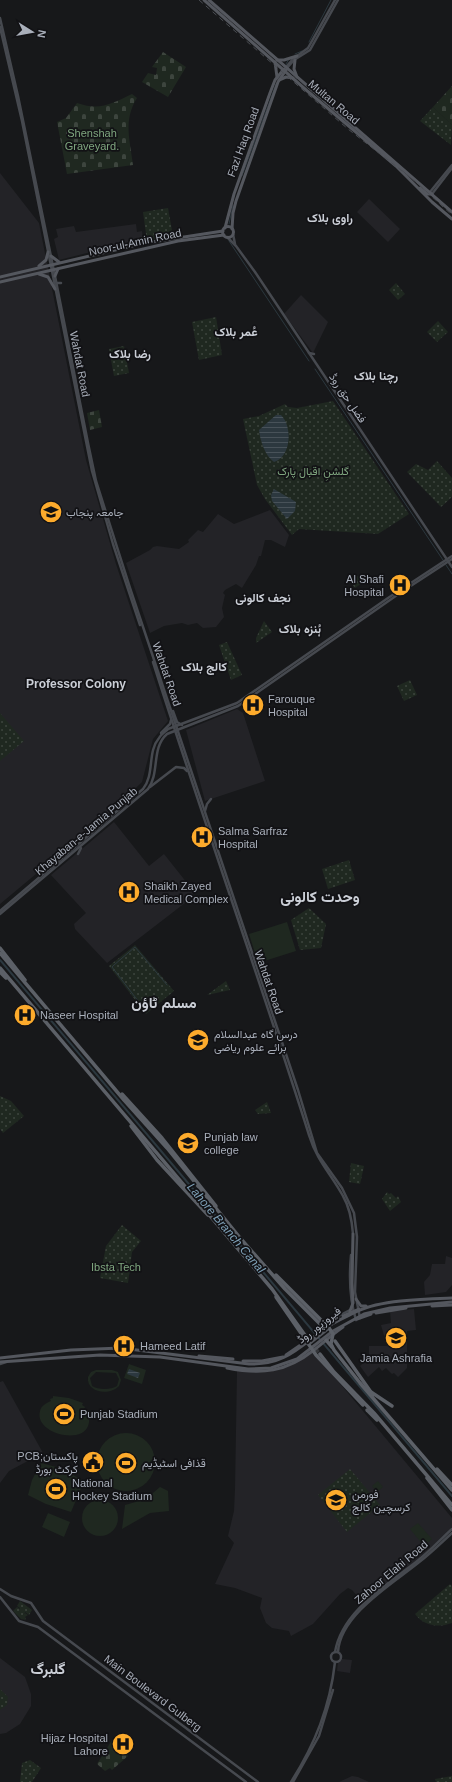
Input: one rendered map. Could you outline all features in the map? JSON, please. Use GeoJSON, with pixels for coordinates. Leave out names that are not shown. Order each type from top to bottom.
{"type":"FeatureCollection","features":[{"type":"Feature","properties":{"kind":"highway"},"geometry":{"type":"LineString","coordinates":[[0,948],[33,993]]}},
{"type":"Feature","properties":{"kind":"highway"},"geometry":{"type":"LineString","coordinates":[[0,953],[115,1089],[122,1094],[162,1138],[211,1199],[221,1215],[285,1290],[322,1326]]}},
{"type":"Feature","properties":{"kind":"highway"},"geometry":{"type":"LineString","coordinates":[[0,968],[272,1289],[307,1338]]}},
{"type":"Feature","properties":{"kind":"highway"},"geometry":{"type":"LineString","coordinates":[[0,972],[29,1001]]}},
{"type":"Feature","properties":{"kind":"highway"},"geometry":{"type":"LineString","coordinates":[[109,1096],[164,1168],[204,1212],[215,1221]]}},
{"type":"Feature","properties":{"kind":"highway"},"geometry":{"type":"LineString","coordinates":[[153,1155],[153,1160]]}},
{"type":"Feature","properties":{"kind":"highway"},"geometry":{"type":"LineString","coordinates":[[158,1166],[164,1168]]}},
{"type":"Feature","properties":{"kind":"highway"},"geometry":{"type":"LineString","coordinates":[[268,1270],[283,1282],[329,1328],[333,1334],[332,1347]]}},
{"type":"Feature","properties":{"kind":"highway"},"geometry":{"type":"LineString","coordinates":[[272,1289],[276,1298],[313,1351],[388,1430],[452,1505]]}},
{"type":"Feature","properties":{"kind":"highway"},"geometry":{"type":"LineString","coordinates":[[326,1340],[360,1383],[452,1490]]}},
{"type":"Feature","properties":{"kind":"highway"},"geometry":{"type":"LineString","coordinates":[[335,1341],[380,1406]]}},
{"type":"Feature","properties":{"kind":"highway"},"geometry":{"type":"LineString","coordinates":[[370,1391],[392,1406]]}},
{"type":"Feature","properties":{"kind":"highway"},"geometry":{"type":"LineString","coordinates":[[412,1458],[452,1510]]}},
{"type":"Feature","properties":{"kind":"highway"},"geometry":{"type":"LineString","coordinates":[[428,1462],[452,1485]]}},
{"type":"Feature","properties":{"kind":"main road","name":"Multan Road"},"geometry":{"type":"LineString","coordinates":[[204,0],[276,61]]}},
{"type":"Feature","properties":{"kind":"main road","name":"Multan Road"},"geometry":{"type":"LineString","coordinates":[[209,0],[293,78],[396,166],[452,219]]}},
{"type":"Feature","properties":{"kind":"main road"},"geometry":{"type":"LineString","coordinates":[[285,69],[296,58],[310,50],[337,0]]}},
{"type":"Feature","properties":{"kind":"main road","name":"Wahdat Road"},"geometry":{"type":"LineString","coordinates":[[0,18],[51,256],[55,289],[92,471],[113,544],[169,704],[311,1142],[316,1155],[346,1194],[356,1222],[357,1237],[354,1279],[360,1318]]}},
{"type":"Feature","properties":{"kind":"main road","name":"Wahdat Road"},"geometry":{"type":"LineString","coordinates":[[0,27],[17,96],[48,252],[52,265]]}},
{"type":"Feature","properties":{"kind":"main road"},"geometry":{"type":"LineString","coordinates":[[293,78],[285,77],[277,80],[276,61],[296,58]]}},
{"type":"Feature","properties":{"kind":"main road"},"geometry":{"type":"LineString","coordinates":[[296,58],[294,69],[298,78]]}},
{"type":"Feature","properties":{"kind":"main road","name":"Multan Road"},"geometry":{"type":"LineString","coordinates":[[285,69],[298,78],[424,186],[452,212]]}},
{"type":"Feature","properties":{"kind":"main road","name":"Fazl Haq Road"},"geometry":{"type":"LineString","coordinates":[[224,229],[234,194],[277,80],[285,69]]}},
{"type":"Feature","properties":{"kind":"main road","name":"Fazl Haq Road"},"geometry":{"type":"LineString","coordinates":[[233,234],[232,229],[236,201],[277,80]]}},
{"type":"Feature","properties":{"kind":"main road"},"geometry":{"type":"LineString","coordinates":[[438,207],[430,197],[431,194],[452,165]]}},
{"type":"Feature","properties":{"kind":"main road"},"geometry":{"type":"LineString","coordinates":[[424,186],[428,188],[435,188],[452,168]]}},
{"type":"Feature","properties":{"kind":"main road"},"geometry":{"type":"LineString","coordinates":[[414,184],[431,194]]}},
{"type":"Feature","properties":{"kind":"main road"},"geometry":{"type":"LineString","coordinates":[[435,188],[437,198]]}},
{"type":"Feature","properties":{"kind":"main road","name":"Noor-ul-Amin Road"},"geometry":{"type":"LineString","coordinates":[[0,277],[145,244],[230,227],[232,229]]}},
{"type":"Feature","properties":{"kind":"main road"},"geometry":{"type":"LineString","coordinates":[[224,229],[226,236],[235,244]]}},
{"type":"Feature","properties":{"kind":"main road"},"geometry":{"type":"LineString","coordinates":[[233,234],[235,244]]}},
{"type":"Feature","properties":{"kind":"main road","name":"Noor-ul-Amin Road"},"geometry":{"type":"LineString","coordinates":[[0,282],[178,241],[233,234]]}},
{"type":"Feature","properties":{"kind":"main road","name":"فضل حق روڈ"},"geometry":{"type":"LineString","coordinates":[[235,244],[446,562],[452,567]]}},
{"type":"Feature","properties":{"kind":"main road"},"geometry":{"type":"LineString","coordinates":[[32,269],[43,264],[48,252]]}},
{"type":"Feature","properties":{"kind":"main road"},"geometry":{"type":"LineString","coordinates":[[51,256],[61,262]]}},
{"type":"Feature","properties":{"kind":"main road"},"geometry":{"type":"LineString","coordinates":[[57,283],[61,282],[56,277],[58,268]]}},
{"type":"Feature","properties":{"kind":"main road","name":"Wahdat Road"},"geometry":{"type":"LineString","coordinates":[[53,270],[56,277],[94,471],[121,563],[176,728]]}},
{"type":"Feature","properties":{"kind":"main road"},"geometry":{"type":"LineString","coordinates":[[33,274],[48,276],[55,289]]}},
{"type":"Feature","properties":{"kind":"main road"},"geometry":{"type":"LineString","coordinates":[[308,353],[314,354]]}},
{"type":"Feature","properties":{"kind":"main road"},"geometry":{"type":"LineString","coordinates":[[176,728],[238,706],[446,562],[452,556]]}},
{"type":"Feature","properties":{"kind":"main road"},"geometry":{"type":"LineString","coordinates":[[446,562],[452,560]]}},
{"type":"Feature","properties":{"kind":"main road"},"geometry":{"type":"LineString","coordinates":[[169,704],[177,722],[182,725]]}},
{"type":"Feature","properties":{"kind":"main road"},"geometry":{"type":"LineString","coordinates":[[159,737],[182,725],[216,714]]}},
{"type":"Feature","properties":{"kind":"main road","name":"Khayaban-e-Jamia Punjab"},"geometry":{"type":"LineString","coordinates":[[0,911],[73,851],[133,799],[145,786],[151,769],[152,753],[159,737],[170,724],[172,719]]}},
{"type":"Feature","properties":{"kind":"main road","name":"Khayaban-e-Jamia Punjab"},"geometry":{"type":"LineString","coordinates":[[0,914],[149,788],[159,744],[164,737],[176,728]]}},
{"type":"Feature","properties":{"kind":"main road"},"geometry":{"type":"LineString","coordinates":[[145,786],[149,788],[176,767],[184,768],[190,772]]}},
{"type":"Feature","properties":{"kind":"main road"},"geometry":{"type":"LineString","coordinates":[[205,813],[207,804],[211,800]]}},
{"type":"Feature","properties":{"kind":"main road","name":"Wahdat Road"},"geometry":{"type":"LineString","coordinates":[[200,803],[205,813],[298,1090],[311,1136],[323,1163],[346,1203],[353,1234],[349,1278],[352,1302],[351,1311],[356,1320]]}},
{"type":"Feature","properties":{"kind":"main road"},"geometry":{"type":"LineString","coordinates":[[70,856],[77,855],[85,843]]}},
{"type":"Feature","properties":{"kind":"main road"},"geometry":{"type":"LineString","coordinates":[[340,1319],[350,1311],[353,1306],[353,1234]]}},
{"type":"Feature","properties":{"kind":"main road"},"geometry":{"type":"LineString","coordinates":[[321,1321],[326,1322],[340,1319],[359,1310],[378,1305],[452,1297]]}},
{"type":"Feature","properties":{"kind":"main road","name":"فیروزپور روڈ"},"geometry":{"type":"LineString","coordinates":[[196,1356],[205,1355],[253,1362],[262,1361],[300,1351],[351,1311],[382,1303],[452,1297]]}},
{"type":"Feature","properties":{"kind":"main road"},"geometry":{"type":"LineString","coordinates":[[356,1299],[361,1306],[368,1306],[367,1311],[372,1314]]}},
{"type":"Feature","properties":{"kind":"main road","name":"فیروزپور روڈ"},"geometry":{"type":"LineString","coordinates":[[210,1364],[250,1372],[267,1371],[290,1366],[309,1354],[333,1334],[360,1318],[372,1314],[406,1308],[452,1303]]}},
{"type":"Feature","properties":{"kind":"main road","name":"فیروزپور روڈ"},"geometry":{"type":"LineString","coordinates":[[0,1363],[100,1355],[148,1356],[257,1369],[281,1365],[297,1359],[333,1331],[364,1314],[390,1308],[452,1303]]}},
{"type":"Feature","properties":{"kind":"main road"},"geometry":{"type":"LineString","coordinates":[[326,1322],[351,1311]]}},
{"type":"Feature","properties":{"kind":"main road","name":"فیروزپور روڈ"},"geometry":{"type":"LineString","coordinates":[[0,1358],[90,1348],[121,1348],[254,1364],[277,1361],[301,1348],[322,1330],[340,1319]]}},
{"type":"Feature","properties":{"kind":"main road"},"geometry":{"type":"LineString","coordinates":[[288,1354],[303,1343],[302,1336]]}},
{"type":"Feature","properties":{"kind":"main road"},"geometry":{"type":"LineString","coordinates":[[288,1354],[294,1356],[294,1361],[290,1366]]}},
{"type":"Feature","properties":{"kind":"main road"},"geometry":{"type":"LineString","coordinates":[[309,1354],[319,1356]]}},
{"type":"Feature","properties":{"kind":"main road","name":"Zahoor Elahi Road"},"geometry":{"type":"LineString","coordinates":[[336,1652],[342,1632],[359,1609],[393,1579],[426,1554],[452,1529]]}},
{"type":"Feature","properties":{"kind":"main road","name":"Zahoor Elahi Road"},"geometry":{"type":"LineString","coordinates":[[336,1652],[342,1637],[358,1614],[393,1581],[416,1565],[452,1533]]}},
{"type":"Feature","properties":{"kind":"main road","name":"Main Boulevard Gulberg"},"geometry":{"type":"LineString","coordinates":[[0,1589],[11,1596],[31,1603],[40,1617],[81,1650],[258,1782]]}},
{"type":"Feature","properties":{"kind":"main road","name":"Main Boulevard Gulberg"},"geometry":{"type":"LineString","coordinates":[[0,1597],[19,1621],[36,1626],[246,1782]]}},
{"type":"Feature","properties":{"kind":"main road"},"geometry":{"type":"LineString","coordinates":[[77,1656],[81,1654],[81,1650]]}},
{"type":"Feature","properties":{"kind":"main road"},"geometry":{"type":"LineString","coordinates":[[336,1652],[341,1658],[335,1662],[330,1656],[336,1652]]}},
{"type":"Feature","properties":{"kind":"main road"},"geometry":{"type":"LineString","coordinates":[[292,1782],[313,1748],[322,1726],[332,1694],[335,1662]]}},
{"type":"Feature","properties":{"kind":"main road"},"geometry":{"type":"LineString","coordinates":[[198,1746],[204,1746],[204,1741]]}},
{"type":"Feature","properties":{"kind":"main road"},"geometry":{"type":"LineString","coordinates":[[209,1754],[209,1750],[214,1749]]}},
{"type":"Feature","properties":{"kind":"shaded area","name":"جامعہ پنجاب"},"geometry":{"type":"Polygon","coordinates":[[[0,173],[39,223],[86,460],[116,564],[168,721],[153,739],[142,782],[115,808],[0,904],[0,173]]]}},
{"type":"Feature","properties":{"kind":"shaded area"},"geometry":{"type":"Polygon","coordinates":[[[369,199],[400,229],[388,242],[357,212],[369,199]]]}},
{"type":"Feature","properties":{"kind":"shaded area"},"geometry":{"type":"Polygon","coordinates":[[[136,224],[137,232],[142,231],[143,239],[59,260],[54,239],[58,237],[56,229],[74,226],[76,232],[136,224]]]}},
{"type":"Feature","properties":{"kind":"shaded area"},"geometry":{"type":"Polygon","coordinates":[[[301,295],[328,322],[313,353],[284,314],[301,295]]]}},
{"type":"Feature","properties":{"kind":"shaded area"},"geometry":{"type":"Polygon","coordinates":[[[276,415],[281,415],[285,420],[289,434],[287,448],[284,454],[280,459],[274,462],[268,456],[264,448],[259,430],[276,415]]]}},
{"type":"Feature","properties":{"kind":"shaded area"},"geometry":{"type":"Polygon","coordinates":[[[274,489],[296,502],[295,511],[287,519],[272,501],[271,495],[274,489]]]}},
{"type":"Feature","properties":{"kind":"shaded area"},"geometry":{"type":"Polygon","coordinates":[[[270,510],[289,535],[285,547],[271,540],[265,540],[261,556],[259,556],[256,565],[242,588],[236,584],[225,590],[223,593],[225,595],[222,608],[224,617],[216,627],[203,628],[197,623],[188,625],[182,623],[164,626],[150,633],[126,563],[153,547],[157,546],[179,549],[189,542],[188,540],[198,530],[203,532],[218,514],[234,524],[270,510]]]}},
{"type":"Feature","properties":{"kind":"shaded area"},"geometry":{"type":"Polygon","coordinates":[[[237,709],[243,713],[265,781],[205,801],[186,730],[237,709]]]}},
{"type":"Feature","properties":{"kind":"shaded area","name":"Shaikh Zayed Medical Complex"},"geometry":{"type":"Polygon","coordinates":[[[114,822],[149,866],[164,854],[191,888],[194,896],[107,963],[75,929],[74,924],[86,913],[51,875],[114,822]]]}},
{"type":"Feature","properties":{"kind":"shaded area"},"geometry":{"type":"Polygon","coordinates":[[[446,1256],[452,1258],[452,1285],[446,1292],[425,1295],[424,1282],[430,1275],[432,1264],[445,1264],[446,1256]]]}},
{"type":"Feature","properties":{"kind":"shaded area","name":"Jamia Ashrafia"},"geometry":{"type":"Polygon","coordinates":[[[414,1309],[416,1330],[407,1331],[407,1368],[398,1377],[386,1368],[382,1371],[379,1367],[368,1377],[360,1366],[369,1358],[369,1346],[387,1346],[381,1325],[391,1323],[390,1311],[414,1309]]]}},
{"type":"Feature","properties":{"kind":"shaded area","name":"فورمن کرسچین کالج"},"geometry":{"type":"Polygon","coordinates":[[[313,1351],[452,1518],[452,1529],[365,1605],[352,1590],[348,1588],[340,1594],[313,1624],[291,1636],[289,1631],[272,1628],[266,1623],[260,1608],[262,1598],[235,1588],[215,1584],[234,1543],[228,1536],[234,1511],[237,1371],[283,1368],[313,1351]]]}},
{"type":"Feature","properties":{"kind":"shaded area"},"geometry":{"type":"Polygon","coordinates":[[[129,1369],[140,1373],[138,1378],[127,1374],[129,1369]]]}},
{"type":"Feature","properties":{"kind":"shaded area"},"geometry":{"type":"Polygon","coordinates":[[[3,1381],[43,1453],[9,1471],[0,1483],[0,1382],[3,1381]]]}},
{"type":"Feature","properties":{"kind":"shaded area"},"geometry":{"type":"Polygon","coordinates":[[[0,1658],[25,1677],[31,1694],[31,1706],[20,1724],[6,1733],[0,1734],[0,1658]]]}},
{"type":"Feature","properties":{"kind":"shaded area"},"geometry":{"type":"Polygon","coordinates":[[[342,1659],[352,1660],[350,1673],[337,1671],[338,1662],[342,1659]]]}},
{"type":"Feature","properties":{"kind":"shaded area"},"geometry":{"type":"Polygon","coordinates":[[[352,1776],[358,1777],[369,1782],[339,1782],[352,1776]]]}},
{"type":"Feature","properties":{"kind":"green space"},"geometry":{"type":"Polygon","coordinates":[[[163,52],[186,67],[168,97],[142,82],[148,73],[156,75],[157,68],[152,67],[163,52]]]}},
{"type":"Feature","properties":{"kind":"green space"},"geometry":{"type":"Polygon","coordinates":[[[452,86],[452,125],[433,107],[452,86]]]}},
{"type":"Feature","properties":{"kind":"green space","name":"Shenshah Graveyard."},"geometry":{"type":"Polygon","coordinates":[[[132,94],[137,98],[130,114],[129,122],[129,139],[133,165],[67,174],[57,122],[66,118],[77,103],[99,106],[111,103],[132,94]]]}},
{"type":"Feature","properties":{"kind":"green space"},"geometry":{"type":"Polygon","coordinates":[[[433,107],[452,125],[451,145],[420,121],[433,107]]]}},
{"type":"Feature","properties":{"kind":"green space"},"geometry":{"type":"Polygon","coordinates":[[[168,208],[173,236],[147,241],[143,212],[168,208]]]}},
{"type":"Feature","properties":{"kind":"green space"},"geometry":{"type":"Polygon","coordinates":[[[396,283],[405,294],[398,300],[389,290],[396,283]]]}},
{"type":"Feature","properties":{"kind":"green space"},"geometry":{"type":"Polygon","coordinates":[[[216,317],[222,355],[199,360],[192,322],[216,317]]]}},
{"type":"Feature","properties":{"kind":"green space"},"geometry":{"type":"Polygon","coordinates":[[[438,321],[448,332],[437,342],[427,332],[438,321]]]}},
{"type":"Feature","properties":{"kind":"green space"},"geometry":{"type":"Polygon","coordinates":[[[124,346],[129,373],[114,376],[109,349],[124,346]]]}},
{"type":"Feature","properties":{"kind":"green space","name":"گلشنِ اقبال پارک"},"geometry":{"type":"Polygon","coordinates":[[[333,401],[409,514],[378,534],[299,529],[292,535],[265,499],[257,485],[243,419],[259,416],[285,404],[288,407],[297,408],[333,401]]]}},
{"type":"Feature","properties":{"kind":"green space"},"geometry":{"type":"Polygon","coordinates":[[[99,410],[102,427],[90,430],[87,413],[99,410]]]}},
{"type":"Feature","properties":{"kind":"green space"},"geometry":{"type":"Polygon","coordinates":[[[437,461],[452,478],[452,497],[441,507],[407,472],[416,464],[428,470],[437,461]]]}},
{"type":"Feature","properties":{"kind":"green space"},"geometry":{"type":"Polygon","coordinates":[[[361,574],[365,581],[355,588],[350,581],[361,574]]]}},
{"type":"Feature","properties":{"kind":"green space"},"geometry":{"type":"Polygon","coordinates":[[[264,621],[272,632],[256,643],[256,638],[264,621]]]}},
{"type":"Feature","properties":{"kind":"green space"},"geometry":{"type":"Polygon","coordinates":[[[227,642],[242,675],[231,680],[219,645],[227,642]]]}},
{"type":"Feature","properties":{"kind":"green space"},"geometry":{"type":"Polygon","coordinates":[[[410,680],[417,695],[404,701],[397,686],[410,680]]]}},
{"type":"Feature","properties":{"kind":"green space"},"geometry":{"type":"Polygon","coordinates":[[[0,713],[24,741],[0,761],[0,713]]]}},
{"type":"Feature","properties":{"kind":"green space"},"geometry":{"type":"Polygon","coordinates":[[[349,860],[355,880],[328,889],[322,869],[349,860]]]}},
{"type":"Feature","properties":{"kind":"green space"},"geometry":{"type":"Polygon","coordinates":[[[309,908],[326,924],[321,948],[300,950],[291,920],[309,908]]]}},
{"type":"Feature","properties":{"kind":"green space"},"geometry":{"type":"Polygon","coordinates":[[[287,922],[296,951],[258,963],[249,934],[287,922]]]}},
{"type":"Feature","properties":{"kind":"green space"},"geometry":{"type":"Polygon","coordinates":[[[135,945],[174,991],[146,1014],[109,966],[135,945]]]}},
{"type":"Feature","properties":{"kind":"green space"},"geometry":{"type":"Polygon","coordinates":[[[226,981],[230,990],[207,995],[226,981]]]}},
{"type":"Feature","properties":{"kind":"green space"},"geometry":{"type":"Polygon","coordinates":[[[0,1096],[11,1101],[24,1116],[3,1133],[0,1129],[0,1096]]]}},
{"type":"Feature","properties":{"kind":"green space"},"geometry":{"type":"Polygon","coordinates":[[[267,1102],[271,1113],[258,1114],[255,1110],[267,1102]]]}},
{"type":"Feature","properties":{"kind":"green space"},"geometry":{"type":"Polygon","coordinates":[[[351,1163],[364,1166],[360,1184],[349,1182],[351,1163]]]}},
{"type":"Feature","properties":{"kind":"green space"},"geometry":{"type":"Polygon","coordinates":[[[387,1192],[389,1194],[391,1193],[396,1198],[398,1196],[401,1202],[390,1211],[382,1199],[387,1192]]]}},
{"type":"Feature","properties":{"kind":"green space","name":"Ibsta Tech"},"geometry":{"type":"Polygon","coordinates":[[[122,1225],[141,1241],[132,1252],[128,1283],[100,1278],[106,1246],[122,1225]]]}},
{"type":"Feature","properties":{"kind":"green space"},"geometry":{"type":"Polygon","coordinates":[[[129,1364],[146,1370],[142,1384],[124,1378],[129,1364]]]}},
{"type":"Feature","properties":{"kind":"green space"},"geometry":{"type":"Polygon","coordinates":[[[96,1370],[112,1370],[118,1372],[121,1380],[119,1386],[105,1392],[95,1390],[88,1382],[88,1377],[91,1372],[96,1370]],[[96,1372],[90,1378],[92,1386],[104,1389],[117,1386],[119,1379],[116,1373],[96,1372]]]}},
{"type":"Feature","properties":{"kind":"green space","name":"Punjab Stadium"},"geometry":{"type":"Polygon","coordinates":[[[53,1396],[69,1398],[83,1403],[82,1405],[85,1407],[84,1409],[88,1414],[89,1419],[88,1426],[84,1432],[77,1435],[59,1434],[44,1425],[40,1419],[40,1411],[44,1405],[51,1401],[50,1399],[53,1398],[53,1396]]]}},
{"type":"Feature","properties":{"kind":"green space","name":"قذافی اسٹیڈیم"},"geometry":{"type":"Polygon","coordinates":[[[126,1433],[137,1435],[147,1441],[153,1451],[155,1462],[153,1473],[147,1483],[137,1489],[126,1491],[115,1489],[105,1483],[99,1473],[97,1462],[99,1451],[105,1441],[115,1435],[126,1433]]]}},
{"type":"Feature","properties":{"kind":"green space","name":"National Hockey Stadium"},"geometry":{"type":"Polygon","coordinates":[[[41,1463],[60,1468],[84,1481],[71,1512],[46,1504],[28,1495],[32,1480],[41,1463]]]}},
{"type":"Feature","properties":{"kind":"green space"},"geometry":{"type":"Polygon","coordinates":[[[350,1469],[380,1505],[347,1532],[318,1495],[350,1469]]]}},
{"type":"Feature","properties":{"kind":"green space"},"geometry":{"type":"Polygon","coordinates":[[[378,1481],[383,1487],[377,1492],[372,1486],[378,1481]]]}},
{"type":"Feature","properties":{"kind":"green space"},"geometry":{"type":"Polygon","coordinates":[[[160,1487],[168,1491],[169,1511],[150,1513],[122,1529],[125,1505],[146,1499],[160,1487]]]}},
{"type":"Feature","properties":{"kind":"green space"},"geometry":{"type":"Polygon","coordinates":[[[103,1500],[113,1505],[117,1511],[117,1525],[113,1531],[107,1535],[97,1536],[87,1531],[83,1525],[82,1515],[87,1505],[93,1501],[103,1500]]]}},
{"type":"Feature","properties":{"kind":"green space"},"geometry":{"type":"Polygon","coordinates":[[[48,1513],[70,1522],[64,1537],[42,1527],[48,1513]]]}},
{"type":"Feature","properties":{"kind":"green space"},"geometry":{"type":"Polygon","coordinates":[[[418,1523],[432,1539],[424,1546],[410,1529],[418,1523]]]}},
{"type":"Feature","properties":{"kind":"green space"},"geometry":{"type":"Polygon","coordinates":[[[450,1584],[452,1586],[452,1623],[437,1626],[432,1625],[423,1621],[415,1614],[450,1584]]]}},
{"type":"Feature","properties":{"kind":"green space"},"geometry":{"type":"Polygon","coordinates":[[[20,1601],[32,1610],[29,1615],[25,1612],[23,1615],[25,1613],[28,1615],[25,1617],[26,1620],[21,1619],[13,1611],[17,1607],[20,1609],[17,1606],[20,1601]]]}},
{"type":"Feature","properties":{"kind":"green space"},"geometry":{"type":"Polygon","coordinates":[[[0,1689],[8,1697],[7,1705],[0,1710],[0,1689]]]}},
{"type":"Feature","properties":{"kind":"green space"},"geometry":{"type":"Polygon","coordinates":[[[112,1740],[128,1756],[112,1770],[110,1768],[105,1771],[97,1764],[112,1740]]]}},
{"type":"Feature","properties":{"kind":"green space"},"geometry":{"type":"Polygon","coordinates":[[[30,1760],[41,1768],[32,1782],[20,1782],[22,1763],[30,1760]]]}},
{"type":"Feature","properties":{"kind":"green space"},"geometry":{"type":"Polygon","coordinates":[[[452,1776],[452,1782],[436,1782],[435,1779],[452,1776]]]}},
{"type":"Feature","properties":{"kind":"waterway"},"geometry":{"type":"LineString","coordinates":[[309,42],[331,0]]}},
{"type":"Feature","properties":{"kind":"waterway"},"geometry":{"type":"LineString","coordinates":[[295,54],[302,51]]}},
{"type":"Feature","properties":{"kind":"waterway"},"geometry":{"type":"LineString","coordinates":[[286,64],[289,59]]}},
{"type":"Feature","properties":{"kind":"waterway"},"geometry":{"type":"LineString","coordinates":[[242,176],[276,84]]}},
{"type":"Feature","properties":{"kind":"waterway"},"geometry":{"type":"LineString","coordinates":[[229,224],[233,205]]}},
{"type":"Feature","properties":{"kind":"waterway"},"geometry":{"type":"LineString","coordinates":[[229,241],[309,361]]}},
{"type":"Feature","properties":{"kind":"waterway"},"geometry":{"type":"LineString","coordinates":[[315,369],[443,560]]}},
{"type":"Feature","properties":{"kind":"waterway"},"geometry":{"type":"LineString","coordinates":[[446,565],[452,574]]}},
{"type":"Feature","properties":{"kind":"waterway"},"geometry":{"type":"LineString","coordinates":[[145,1010],[112,967],[135,947],[167,985]]}},
{"type":"Feature","properties":{"kind":"waterway","name":"Lahore Branch Canal"},"geometry":{"type":"LineString","coordinates":[[0,960],[452,1496]]}},
{"type":"Feature","properties":{"kind":"tunnel"},"geometry":{"type":"LineString","coordinates":[[309,1341],[320,1354]]}},
{"type":"Feature","properties":{"kind":"railway"},"geometry":{"type":"LineString","coordinates":[[199,0],[348,129],[415,181],[452,215]]}},
{"type":"Feature","properties":{"kind":"place","name":"جامعہ پنجاب"},"geometry":{"type":"Point","coordinates":[51,512]}},
{"type":"Feature","properties":{"kind":"place","name":"Al Shafi Hospital"},"geometry":{"type":"Point","coordinates":[400,585]}},
{"type":"Feature","properties":{"kind":"place","name":"Farouque Hospital"},"geometry":{"type":"Point","coordinates":[253,705]}},
{"type":"Feature","properties":{"kind":"place","name":"Salma Sarfraz Hospital"},"geometry":{"type":"Point","coordinates":[202,837]}},
{"type":"Feature","properties":{"kind":"place","name":"Shaikh Zayed Medical Complex"},"geometry":{"type":"Point","coordinates":[129,892]}},
{"type":"Feature","properties":{"kind":"place","name":"Naseer Hospital"},"geometry":{"type":"Point","coordinates":[25,1015]}},
{"type":"Feature","properties":{"kind":"place","name":"درس گاہ عبدالسلام برائے علوم ریاضی"},"geometry":{"type":"Point","coordinates":[198,1040]}},
{"type":"Feature","properties":{"kind":"place","name":"Punjab law college"},"geometry":{"type":"Point","coordinates":[188,1143]}},
{"type":"Feature","properties":{"kind":"place","name":"Jamia Ashrafia"},"geometry":{"type":"Point","coordinates":[396,1338]}},
{"type":"Feature","properties":{"kind":"place","name":"Hameed Latif"},"geometry":{"type":"Point","coordinates":[124,1346]}},
{"type":"Feature","properties":{"kind":"place","name":"Punjab Stadium"},"geometry":{"type":"Point","coordinates":[64,1414]}},
{"type":"Feature","properties":{"kind":"place","name":"PCB;پاکستان کرکٹ بورڈ"},"geometry":{"type":"Point","coordinates":[93,1462]}},
{"type":"Feature","properties":{"kind":"place","name":"قذافی اسٹیڈیم"},"geometry":{"type":"Point","coordinates":[126,1463]}},
{"type":"Feature","properties":{"kind":"place","name":"National Hockey Stadium"},"geometry":{"type":"Point","coordinates":[56,1489]}},
{"type":"Feature","properties":{"kind":"place","name":"فورمن کرسچین کالج"},"geometry":{"type":"Point","coordinates":[336,1500]}},
{"type":"Feature","properties":{"kind":"place","name":"Hijaz Hospital Lahore"},"geometry":{"type":"Point","coordinates":[123,1744]}},
{"type":"Feature","properties":{"kind":"district","name":"راوی بلاک"},"geometry":{"type":"Point","coordinates":[330,218]}},
{"type":"Feature","properties":{"kind":"district","name":"عُمر بلاک"},"geometry":{"type":"Point","coordinates":[236,332]}},
{"type":"Feature","properties":{"kind":"district","name":"رضا بلاک"},"geometry":{"type":"Point","coordinates":[130,354]}},
{"type":"Feature","properties":{"kind":"district","name":"رچنا بلاک"},"geometry":{"type":"Point","coordinates":[376,376]}},
{"type":"Feature","properties":{"kind":"district","name":"نجف کالونی"},"geometry":{"type":"Point","coordinates":[263,598]}},
{"type":"Feature","properties":{"kind":"district","name":"ہُنزہ بلاک"},"geometry":{"type":"Point","coordinates":[300,629]}},
{"type":"Feature","properties":{"kind":"district","name":"کالج بلاک"},"geometry":{"type":"Point","coordinates":[204,667]}},
{"type":"Feature","properties":{"kind":"district","name":"Professor Colony"},"geometry":{"type":"Point","coordinates":[76,684]}},
{"type":"Feature","properties":{"kind":"district","name":"وحدت کالونی"},"geometry":{"type":"Point","coordinates":[320,897]}},
{"type":"Feature","properties":{"kind":"district","name":"مسلم ٹاؤن"},"geometry":{"type":"Point","coordinates":[164,1003]}},
{"type":"Feature","properties":{"kind":"district","name":"گلبرگ"},"geometry":{"type":"Point","coordinates":[48,1669]}}]}
